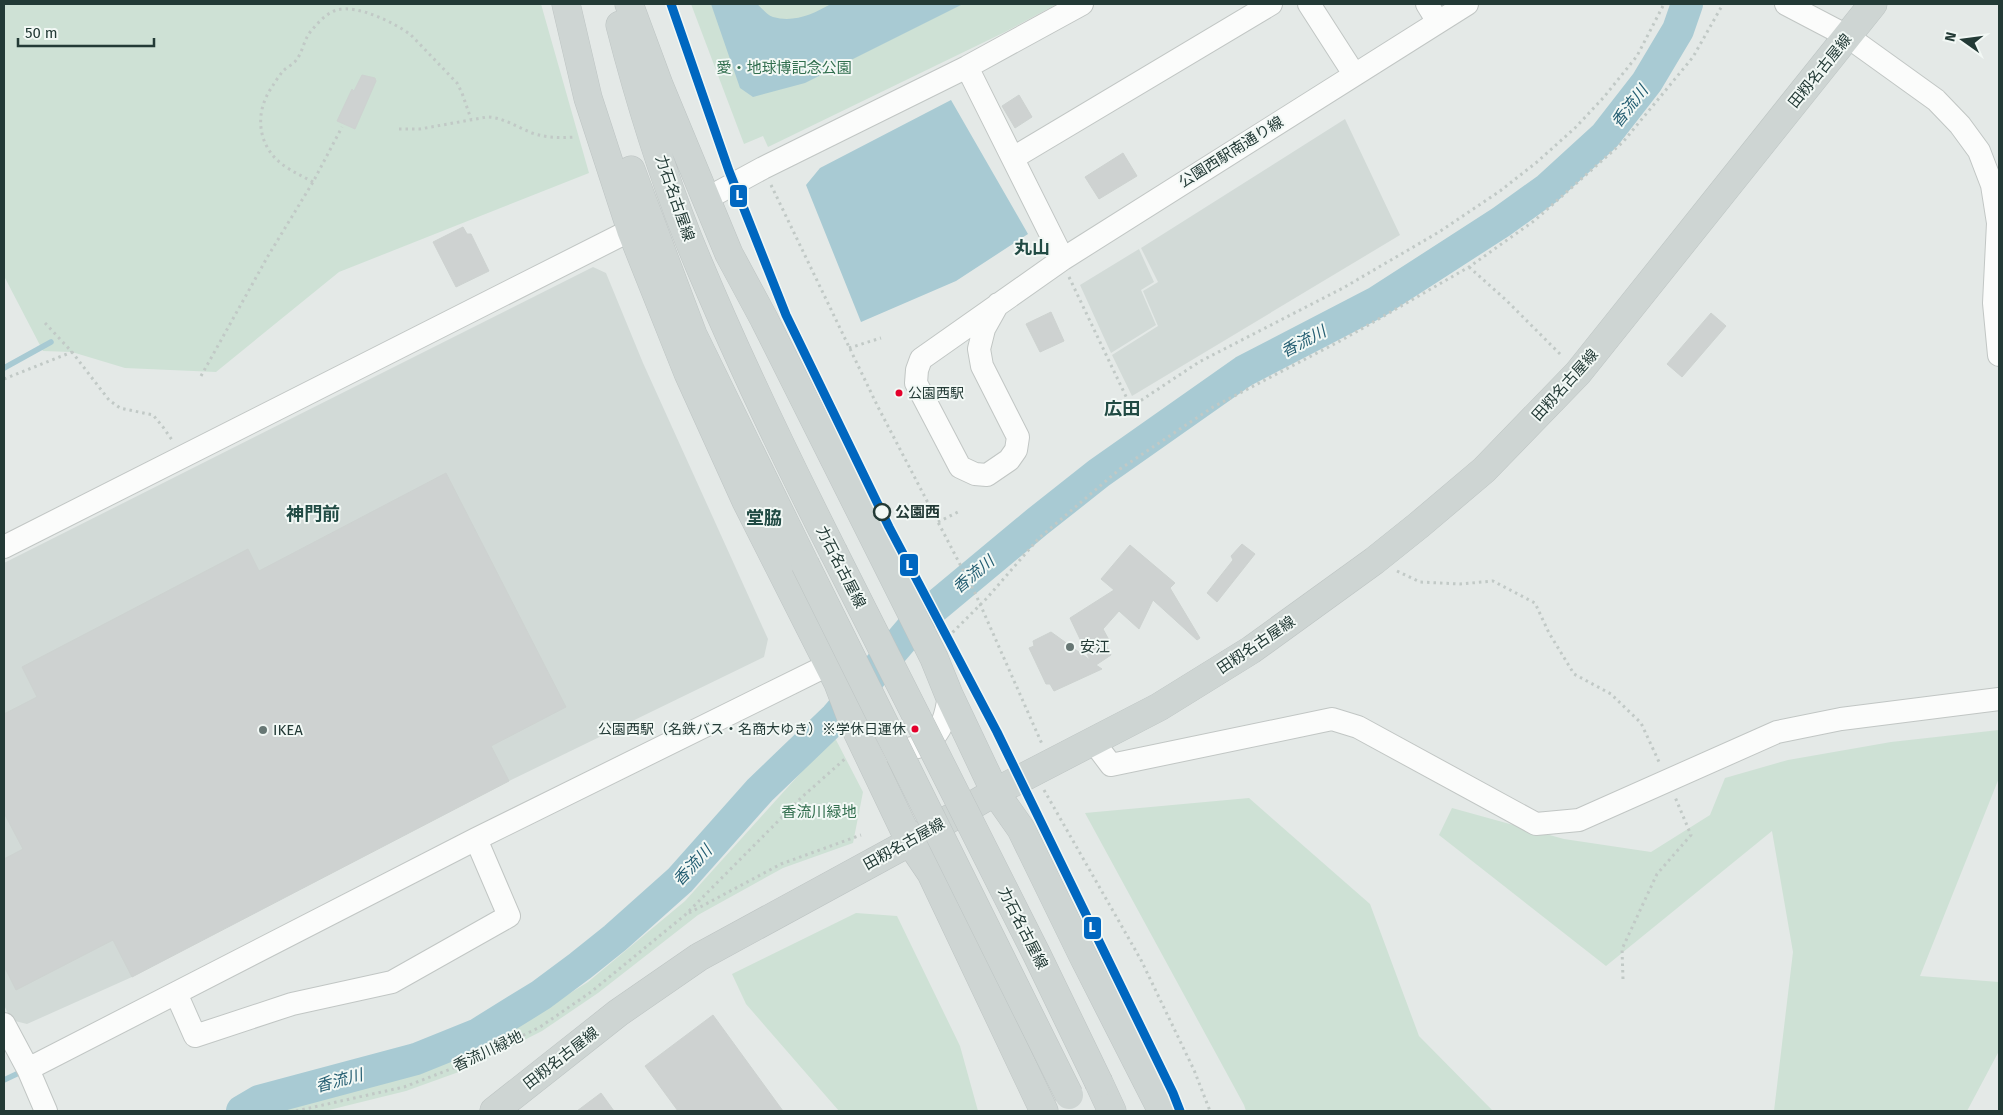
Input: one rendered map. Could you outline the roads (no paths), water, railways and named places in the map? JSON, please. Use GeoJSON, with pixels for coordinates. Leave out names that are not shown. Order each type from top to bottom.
{"type":"FeatureCollection","features":[{"type":"Feature","properties":{"kind":"main road"},"geometry":{"type":"LineString","coordinates":[[566,4],[588,98],[631,230],[688,373],[734,476],[833,674],[856,740],[910,842],[931,873],[1044,1111]]}},
{"type":"Feature","properties":{"kind":"main road","name":"力石名古屋線"},"geometry":{"type":"LineString","coordinates":[[581,4],[610,106],[629,164],[693,335],[1073,1103]]}},
{"type":"Feature","properties":{"kind":"main road","name":"力石名古屋線"},"geometry":{"type":"LineString","coordinates":[[614,4],[628,54],[687,236],[733,346],[833,550],[1037,955],[1112,1111]]}},
{"type":"Feature","properties":{"kind":"main road"},"geometry":{"type":"LineString","coordinates":[[629,4],[659,86],[730,254],[931,653],[995,792],[1021,829],[1162,1111]]}},
{"type":"Feature","properties":{"kind":"main road","name":"田籾名古屋線"},"geometry":{"type":"LineString","coordinates":[[494,1111],[618,1013],[699,957],[910,842],[995,792],[1159,707],[1251,650],[1374,561],[1484,470],[1578,373],[1873,4]]}},
{"type":"Feature","properties":{"kind":"street"},"geometry":{"type":"LineString","coordinates":[[706,199],[967,67],[1082,4]]}},
{"type":"Feature","properties":{"kind":"street"},"geometry":{"type":"LineString","coordinates":[[1013,158],[1271,4]]}},
{"type":"Feature","properties":{"kind":"street"},"geometry":{"type":"LineString","coordinates":[[1309,4],[1354,74]]}},
{"type":"Feature","properties":{"kind":"street","name":"公園西駅南通り線"},"geometry":{"type":"LineString","coordinates":[[982,366],[1018,437],[1016,450],[1009,460],[987,475],[975,474],[960,467],[916,383],[916,370],[921,359],[998,304],[1065,267],[1354,74],[1433,13],[1467,4]]}},
{"type":"Feature","properties":{"kind":"street"},"geometry":{"type":"LineString","coordinates":[[1786,4],[1847,36],[1936,100],[1960,125],[1979,151],[1992,185],[1998,223],[1994,303],[1999,355]]}},
{"type":"Feature","properties":{"kind":"street"},"geometry":{"type":"LineString","coordinates":[[967,67],[1065,267]]}},
{"type":"Feature","properties":{"kind":"street"},"geometry":{"type":"LineString","coordinates":[[4,547],[631,230]]}},
{"type":"Feature","properties":{"kind":"street"},"geometry":{"type":"LineString","coordinates":[[982,366],[979,349],[984,330],[998,304]]}},
{"type":"Feature","properties":{"kind":"street"},"geometry":{"type":"LineString","coordinates":[[938,348],[957,348],[970,353],[982,366]]}},
{"type":"Feature","properties":{"kind":"street"},"geometry":{"type":"LineString","coordinates":[[28,1069],[476,839],[833,674]]}},
{"type":"Feature","properties":{"kind":"street"},"geometry":{"type":"LineString","coordinates":[[856,740],[881,750],[902,751],[923,746],[938,733],[946,717],[949,695]]}},
{"type":"Feature","properties":{"kind":"street"},"geometry":{"type":"LineString","coordinates":[[1093,741],[1112,764],[1332,719],[1358,727],[1536,824],[1579,820],[1777,732],[1841,718],[1999,699]]}},
{"type":"Feature","properties":{"kind":"street"},"geometry":{"type":"LineString","coordinates":[[176,993],[195,1036],[292,1004],[392,982],[510,916],[476,839]]}},
{"type":"Feature","properties":{"kind":"street"},"geometry":{"type":"LineString","coordinates":[[4,1024],[28,1069],[46,1111]]}},
{"type":"Feature","properties":{"kind":"water"},"geometry":{"type":"Polygon","coordinates":[[[711,4],[757,4],[773,17],[788,19],[810,14],[831,4],[963,4],[805,83],[753,97],[740,88],[711,4]]]}},
{"type":"Feature","properties":{"kind":"water"},"geometry":{"type":"Polygon","coordinates":[[[951,100],[1028,234],[956,281],[861,322],[806,185],[820,168],[951,100]]]}},
{"type":"Feature","properties":{"kind":"waterway","name":"香流川"},"geometry":{"type":"LineString","coordinates":[[242,1111],[259,1101],[416,1059],[478,1034],[541,995],[580,966],[615,938],[680,880],[760,790],[836,717],[918,621],[1037,522],[1099,473],[1244,371],[1377,302],[1501,222],[1547,189],[1605,136],[1647,82],[1678,30],[1687,4]]}},
{"type":"Feature","properties":{"kind":"waterway"},"geometry":{"type":"LineString","coordinates":[[4,368],[51,342]]}},
{"type":"Feature","properties":{"kind":"waterway"},"geometry":{"type":"LineString","coordinates":[[4,1080],[23,1071]]}},
{"type":"Feature","properties":{"kind":"place","name":"公園西駅"},"geometry":{"type":"Point","coordinates":[899,393]}},
{"type":"Feature","properties":{"kind":"place","name":"公園西"},"geometry":{"type":"Point","coordinates":[882,512]}},
{"type":"Feature","properties":{"kind":"place","name":"安江"},"geometry":{"type":"Point","coordinates":[1070,647]}},
{"type":"Feature","properties":{"kind":"place","name":"公園西駅（名鉄バス・名商大ゆき）※学休日運休"},"geometry":{"type":"Point","coordinates":[915,729]}},
{"type":"Feature","properties":{"kind":"place","name":"IKEA"},"geometry":{"type":"Point","coordinates":[263,730]}},
{"type":"Feature","properties":{"kind":"district","name":"丸山"},"geometry":{"type":"Point","coordinates":[1032,248]}},
{"type":"Feature","properties":{"kind":"district","name":"広田"},"geometry":{"type":"Point","coordinates":[1122,409]}},
{"type":"Feature","properties":{"kind":"district","name":"神門前"},"geometry":{"type":"Point","coordinates":[313,514]}},
{"type":"Feature","properties":{"kind":"district","name":"堂脇"},"geometry":{"type":"Point","coordinates":[764,518]}},
{"type":"Feature","properties":{"kind":"park label","name":"愛・地球博記念公園"},"geometry":{"type":"Point","coordinates":[784,68]}},
{"type":"Feature","properties":{"kind":"park label","name":"香流川緑地"},"geometry":{"type":"Point","coordinates":[819,812]}}]}
